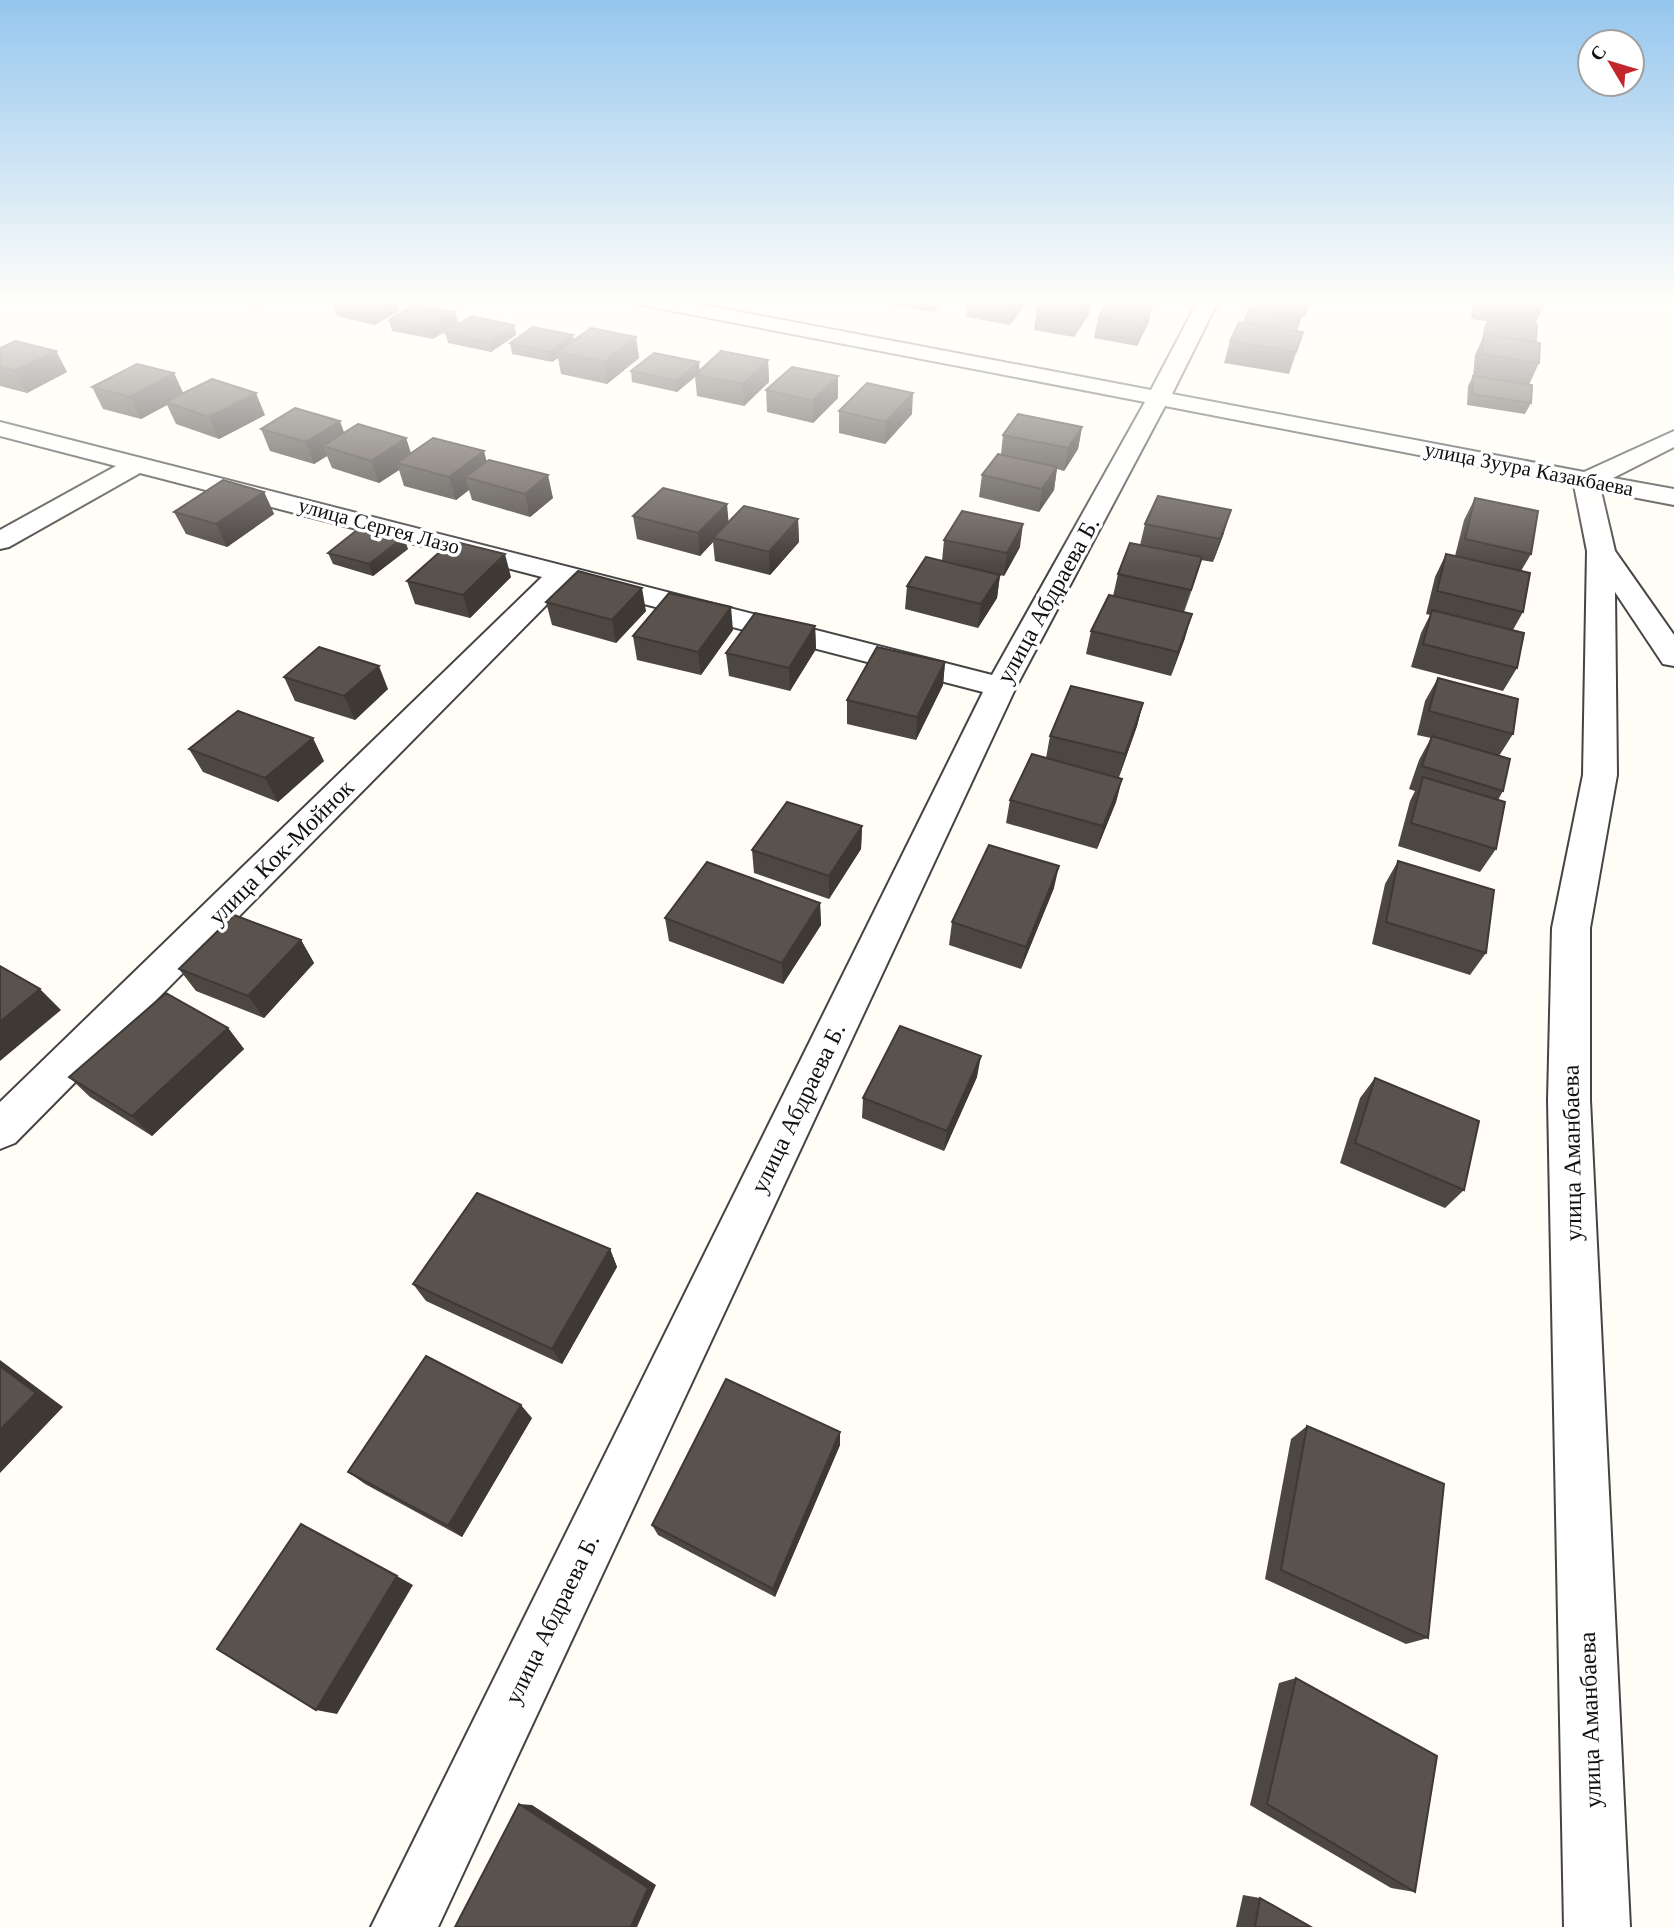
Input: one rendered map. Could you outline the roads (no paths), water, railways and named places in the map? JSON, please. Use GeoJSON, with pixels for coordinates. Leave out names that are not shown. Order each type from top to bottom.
{"type":"FeatureCollection","features":[{"type":"Feature","properties":{"kind":"street","name":"улица Зуура Казакбаева"},"geometry":{"type":"LineString","coordinates":[[1121,389],[1674,497]]}},
{"type":"Feature","properties":{"kind":"street","name":"улица Абдраева Б."},"geometry":{"type":"LineString","coordinates":[[404,1927],[1001,687],[1163,389]]}},
{"type":"Feature","properties":{"kind":"street","name":"улица Сергея Лазо"},"geometry":{"type":"LineString","coordinates":[[0,429],[1001,687]]}},
{"type":"Feature","properties":{"kind":"street"},"geometry":{"type":"LineString","coordinates":[[1586,481],[1674,438]]}},
{"type":"Feature","properties":{"kind":"street"},"geometry":{"type":"LineString","coordinates":[[0,541],[138,464]]}},
{"type":"Feature","properties":{"kind":"street","name":"улица Аманбаева"},"geometry":{"type":"LineString","coordinates":[[1586,481],[1601,551],[1600,775],[1571,929],[1569,1100],[1597,1927]]}},
{"type":"Feature","properties":{"kind":"street"},"geometry":{"type":"LineString","coordinates":[[1601,551],[1674,657]]}},
{"type":"Feature","properties":{"kind":"street","name":"улица Кок-Мойнок"},"geometry":{"type":"LineString","coordinates":[[0,1130],[561,574]]}}]}
